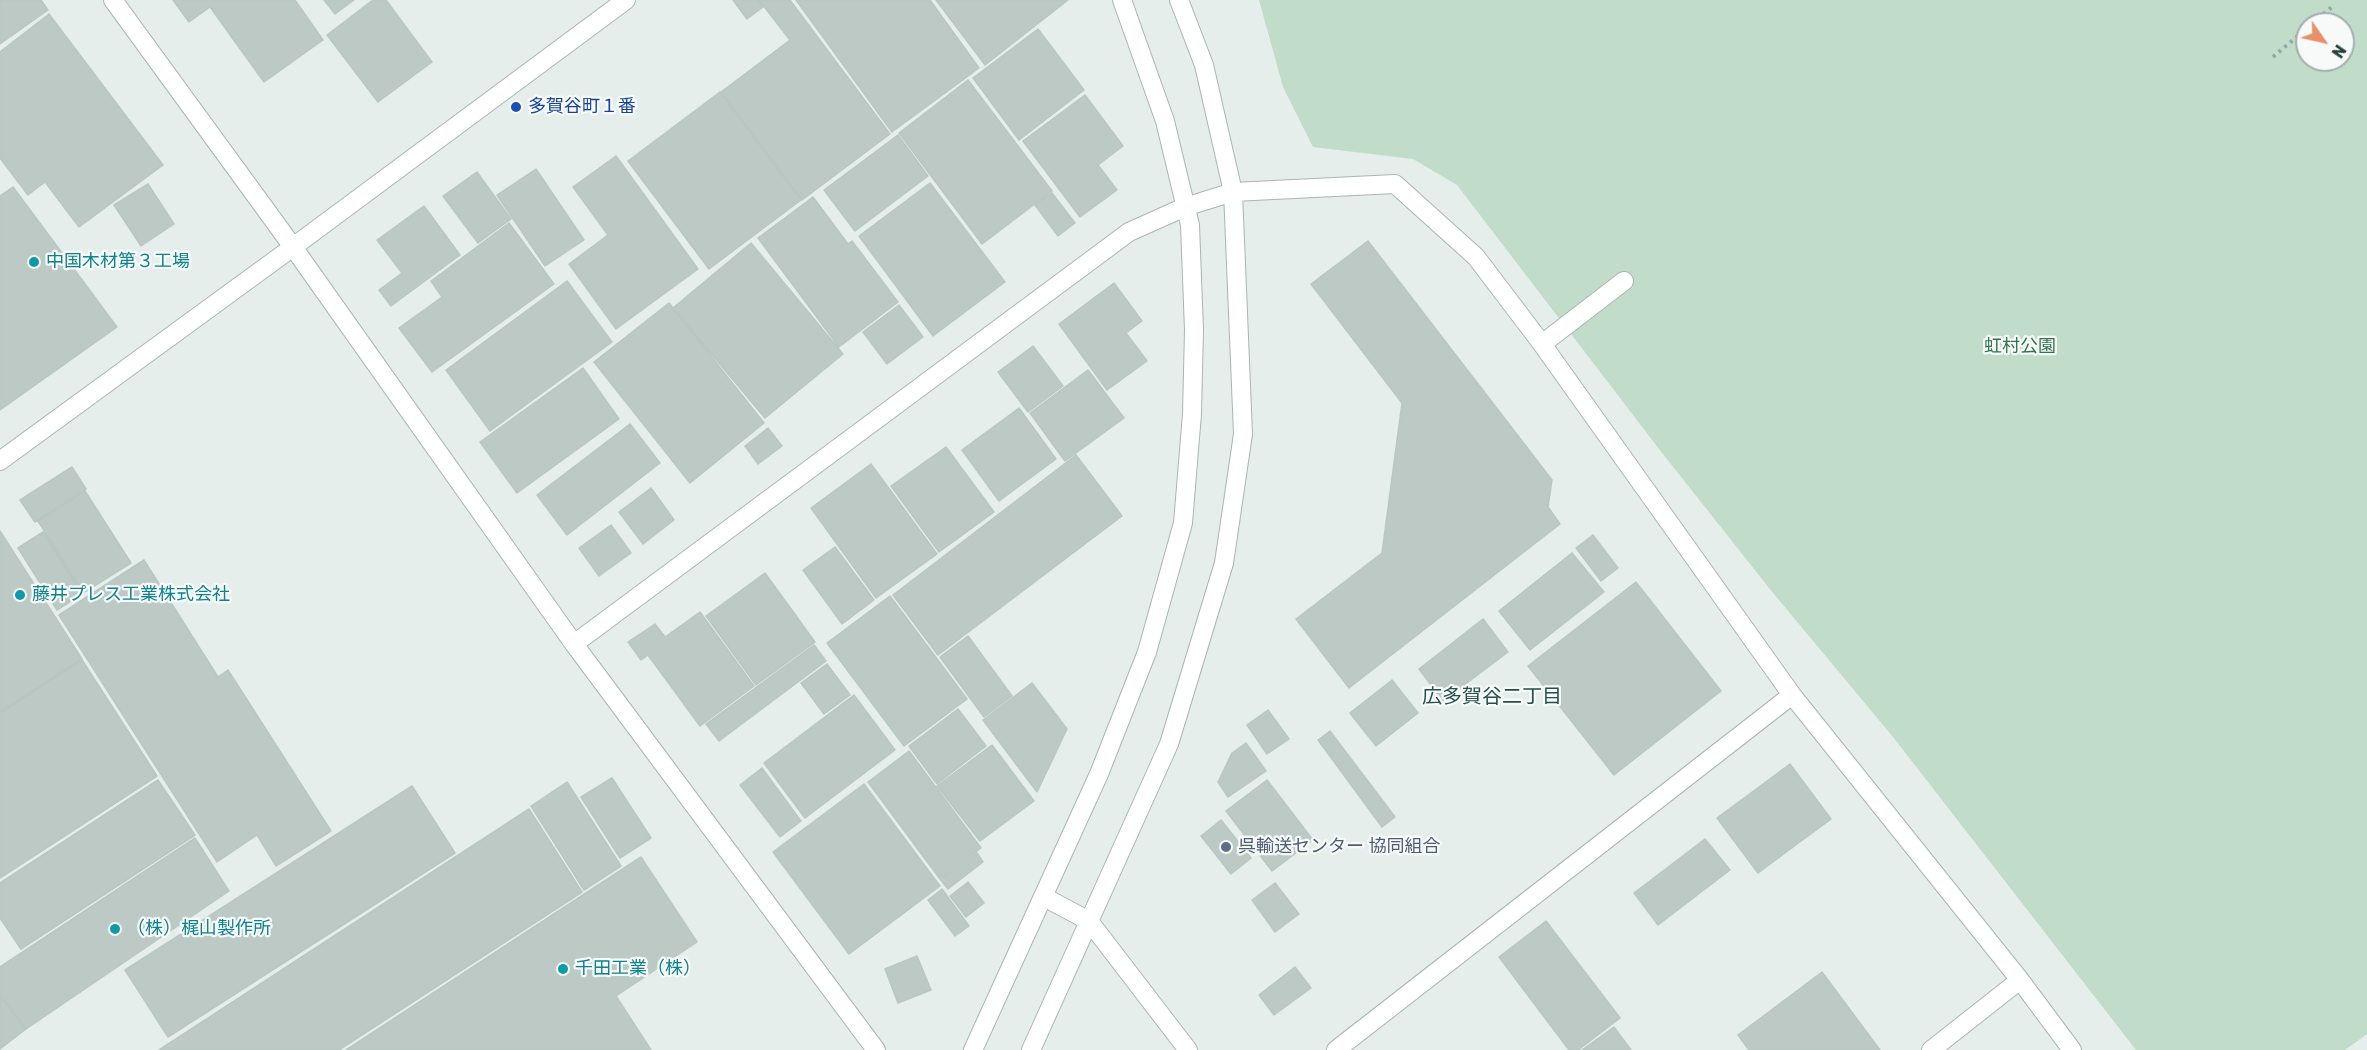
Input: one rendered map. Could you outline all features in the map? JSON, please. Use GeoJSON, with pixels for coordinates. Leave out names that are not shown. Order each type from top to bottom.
{"type":"FeatureCollection","features":[{"type":"Feature","properties":{"kind":"street"},"geometry":{"type":"LineString","coordinates":[[113,0],[293,248],[573,644],[876,1050]]}},
{"type":"Feature","properties":{"kind":"street"},"geometry":{"type":"LineString","coordinates":[[0,461],[293,248],[626,0]]}},
{"type":"Feature","properties":{"kind":"street"},"geometry":{"type":"LineString","coordinates":[[973,1050],[1099,774],[1147,652],[1183,523],[1192,414],[1194,330],[1190,225],[1165,121],[1122,0]]}},
{"type":"Feature","properties":{"kind":"street"},"geometry":{"type":"LineString","coordinates":[[1031,1050],[1169,744],[1224,563],[1243,434],[1233,192],[1204,65],[1179,0]]}},
{"type":"Feature","properties":{"kind":"street"},"geometry":{"type":"LineString","coordinates":[[573,644],[1129,232],[1185,207],[1233,192],[1395,184],[1476,257],[1542,344],[1792,695],[2020,980],[2072,1050]]}},
{"type":"Feature","properties":{"kind":"street"},"geometry":{"type":"LineString","coordinates":[[1542,344],[1624,281]]}},
{"type":"Feature","properties":{"kind":"street"},"geometry":{"type":"LineString","coordinates":[[1336,1050],[1792,695]]}},
{"type":"Feature","properties":{"kind":"street"},"geometry":{"type":"LineString","coordinates":[[1044,897],[1089,921],[1188,1050]]}},
{"type":"Feature","properties":{"kind":"street"},"geometry":{"type":"LineString","coordinates":[[1930,1050],[2020,980]]}},
{"type":"Feature","properties":{"kind":"path"},"geometry":{"type":"LineString","coordinates":[[2326,12],[2333,6]]}},
{"type":"Feature","properties":{"kind":"path"},"geometry":{"type":"LineString","coordinates":[[2273,57],[2295,38]]}},
{"type":"Feature","properties":{"kind":"green space","name":"虹村公園"},"geometry":{"type":"Polygon","coordinates":[[[1259,0],[2367,0],[2367,1034],[2345,1050],[2136,1050],[1893,737],[1769,588],[1659,449],[1457,185],[1413,159],[1313,147],[1283,87],[1259,0]]]}},
{"type":"Feature","properties":{"kind":"building"},"geometry":{"type":"Polygon","coordinates":[[[0,0],[41,0],[48,10],[0,44],[0,0]]]}},
{"type":"Feature","properties":{"kind":"building"},"geometry":{"type":"Polygon","coordinates":[[[173,0],[295,0],[323,40],[264,82],[210,7],[189,22],[173,0]]]}},
{"type":"Feature","properties":{"kind":"building"},"geometry":{"type":"Polygon","coordinates":[[[324,0],[354,0],[335,14],[324,0]]]}},
{"type":"Feature","properties":{"kind":"building"},"geometry":{"type":"Polygon","coordinates":[[[373,0],[386,0],[432,62],[378,102],[327,35],[373,0]]]}},
{"type":"Feature","properties":{"kind":"building"},"geometry":{"type":"Polygon","coordinates":[[[733,0],[758,0],[763,7],[747,19],[733,0]]]}},
{"type":"Feature","properties":{"kind":"building"},"geometry":{"type":"Polygon","coordinates":[[[759,0],[790,0],[890,134],[802,200],[721,92],[790,40],[759,0]]]}},
{"type":"Feature","properties":{"kind":"building"},"geometry":{"type":"Polygon","coordinates":[[[796,0],[930,0],[979,68],[892,132],[796,0]]]}},
{"type":"Feature","properties":{"kind":"building"},"geometry":{"type":"Polygon","coordinates":[[[936,0],[1068,0],[985,65],[936,0]]]}},
{"type":"Feature","properties":{"kind":"building"},"geometry":{"type":"Polygon","coordinates":[[[49,14],[163,165],[79,227],[45,182],[28,195],[0,158],[0,52],[49,14]]]}},
{"type":"Feature","properties":{"kind":"building"},"geometry":{"type":"Polygon","coordinates":[[[1038,29],[1084,90],[1019,140],[973,78],[1038,29]]]}},
{"type":"Feature","properties":{"kind":"building"},"geometry":{"type":"Polygon","coordinates":[[[968,80],[1052,191],[982,244],[899,133],[968,80]]]}},
{"type":"Feature","properties":{"kind":"building"},"geometry":{"type":"Polygon","coordinates":[[[720,92],[801,200],[709,269],[628,161],[720,92]]]}},
{"type":"Feature","properties":{"kind":"building"},"geometry":{"type":"Polygon","coordinates":[[[1085,95],[1123,146],[1098,165],[1117,190],[1080,217],[1023,141],[1085,95]]]}},
{"type":"Feature","properties":{"kind":"building"},"geometry":{"type":"Polygon","coordinates":[[[898,135],[928,176],[855,231],[824,190],[898,135]]]}},
{"type":"Feature","properties":{"kind":"building"},"geometry":{"type":"Polygon","coordinates":[[[616,156],[698,269],[616,329],[569,264],[608,235],[573,187],[616,156]]]}},
{"type":"Feature","properties":{"kind":"building"},"geometry":{"type":"Polygon","coordinates":[[[536,169],[584,240],[545,266],[497,195],[536,169]]]}},
{"type":"Feature","properties":{"kind":"building"},"geometry":{"type":"Polygon","coordinates":[[[477,172],[511,219],[478,243],[443,196],[477,172]]]}},
{"type":"Feature","properties":{"kind":"building"},"geometry":{"type":"Polygon","coordinates":[[[930,183],[1005,282],[933,336],[859,236],[930,183]]]}},
{"type":"Feature","properties":{"kind":"building"},"geometry":{"type":"Polygon","coordinates":[[[148,184],[174,224],[141,246],[114,205],[148,184]]]}},
{"type":"Feature","properties":{"kind":"building","name":"中国木材第３工場"},"geometry":{"type":"Polygon","coordinates":[[[13,187],[117,327],[0,410],[0,196],[13,187]]]}},
{"type":"Feature","properties":{"kind":"building"},"geometry":{"type":"Polygon","coordinates":[[[1052,193],[1075,223],[1058,236],[1035,205],[1052,193]]]}},
{"type":"Feature","properties":{"kind":"building"},"geometry":{"type":"Polygon","coordinates":[[[813,197],[848,244],[852,241],[898,302],[839,347],[758,238],[813,197]]]}},
{"type":"Feature","properties":{"kind":"building"},"geometry":{"type":"Polygon","coordinates":[[[424,206],[460,255],[391,306],[379,290],[402,273],[377,240],[424,206]]]}},
{"type":"Feature","properties":{"kind":"building"},"geometry":{"type":"Polygon","coordinates":[[[509,223],[554,284],[432,372],[399,328],[442,297],[431,281],[509,223]]]}},
{"type":"Feature","properties":{"kind":"building"},"geometry":{"type":"Polygon","coordinates":[[[1368,241],[1552,480],[1548,507],[1560,524],[1349,688],[1296,619],[1382,553],[1402,403],[1311,284],[1368,241]]]}},
{"type":"Feature","properties":{"kind":"building"},"geometry":{"type":"Polygon","coordinates":[[[751,243],[843,354],[765,418],[673,308],[751,243]]]}},
{"type":"Feature","properties":{"kind":"building"},"geometry":{"type":"Polygon","coordinates":[[[567,281],[612,342],[490,431],[446,370],[567,281]]]}},
{"type":"Feature","properties":{"kind":"building"},"geometry":{"type":"Polygon","coordinates":[[[1114,283],[1142,321],[1126,333],[1147,361],[1107,390],[1059,324],[1114,283]]]}},
{"type":"Feature","properties":{"kind":"building"},"geometry":{"type":"Polygon","coordinates":[[[669,303],[764,423],[690,483],[594,362],[669,303]]]}},
{"type":"Feature","properties":{"kind":"building"},"geometry":{"type":"Polygon","coordinates":[[[899,305],[923,337],[887,364],[863,332],[899,305]]]}},
{"type":"Feature","properties":{"kind":"building"},"geometry":{"type":"Polygon","coordinates":[[[1033,346],[1063,386],[1028,412],[998,372],[1033,346]]]}},
{"type":"Feature","properties":{"kind":"building"},"geometry":{"type":"Polygon","coordinates":[[[583,368],[619,419],[517,493],[480,442],[583,368]]]}},
{"type":"Feature","properties":{"kind":"building"},"geometry":{"type":"Polygon","coordinates":[[[1088,370],[1124,418],[1065,461],[1030,413],[1088,370]]]}},
{"type":"Feature","properties":{"kind":"building"},"geometry":{"type":"Polygon","coordinates":[[[1019,408],[1056,459],[999,501],[962,450],[1019,408]]]}},
{"type":"Feature","properties":{"kind":"building"},"geometry":{"type":"Polygon","coordinates":[[[630,424],[660,463],[567,535],[537,495],[630,424]]]}},
{"type":"Feature","properties":{"kind":"building"},"geometry":{"type":"Polygon","coordinates":[[[768,428],[782,446],[758,464],[745,446],[768,428]]]}},
{"type":"Feature","properties":{"kind":"building"},"geometry":{"type":"Polygon","coordinates":[[[946,447],[994,512],[939,552],[891,486],[946,447]]]}},
{"type":"Feature","properties":{"kind":"building"},"geometry":{"type":"Polygon","coordinates":[[[1076,455],[1122,516],[938,655],[893,595],[1076,455]]]}},
{"type":"Feature","properties":{"kind":"building"},"geometry":{"type":"Polygon","coordinates":[[[871,464],[937,554],[876,598],[811,508],[871,464]]]}},
{"type":"Feature","properties":{"kind":"building"},"geometry":{"type":"Polygon","coordinates":[[[72,467],[86,489],[35,522],[20,500],[72,467]]]}},
{"type":"Feature","properties":{"kind":"building"},"geometry":{"type":"Polygon","coordinates":[[[651,488],[674,520],[643,544],[619,512],[651,488]]]}},
{"type":"Feature","properties":{"kind":"building"},"geometry":{"type":"Polygon","coordinates":[[[85,491],[131,563],[83,593],[38,521],[85,491]]]}},
{"type":"Feature","properties":{"kind":"building"},"geometry":{"type":"Polygon","coordinates":[[[611,525],[631,553],[599,576],[579,548],[611,525]]]}},
{"type":"Feature","properties":{"kind":"building","name":"藤井プレス工業株式会社"},"geometry":{"type":"Polygon","coordinates":[[[0,531],[82,659],[0,712],[0,531]]]}},
{"type":"Feature","properties":{"kind":"building"},"geometry":{"type":"Polygon","coordinates":[[[43,532],[82,594],[57,610],[18,548],[43,532]]]}},
{"type":"Feature","properties":{"kind":"building"},"geometry":{"type":"Polygon","coordinates":[[[1593,535],[1618,568],[1601,581],[1576,548],[1593,535]]]}},
{"type":"Feature","properties":{"kind":"building"},"geometry":{"type":"Polygon","coordinates":[[[835,547],[874,600],[842,624],[803,570],[835,547]]]}},
{"type":"Feature","properties":{"kind":"building"},"geometry":{"type":"Polygon","coordinates":[[[1572,553],[1604,592],[1530,650],[1499,611],[1572,553]]]}},
{"type":"Feature","properties":{"kind":"building"},"geometry":{"type":"Polygon","coordinates":[[[144,560],[218,677],[228,670],[331,831],[276,866],[257,835],[217,862],[59,615],[144,560]]]}},
{"type":"Feature","properties":{"kind":"building"},"geometry":{"type":"Polygon","coordinates":[[[765,573],[815,642],[756,685],[706,616],[765,573]]]}},
{"type":"Feature","properties":{"kind":"building"},"geometry":{"type":"Polygon","coordinates":[[[1636,582],[1721,691],[1614,775],[1528,666],[1636,582]]]}},
{"type":"Feature","properties":{"kind":"building"},"geometry":{"type":"Polygon","coordinates":[[[890,596],[967,699],[904,746],[827,643],[890,596]]]}},
{"type":"Feature","properties":{"kind":"building"},"geometry":{"type":"Polygon","coordinates":[[[700,612],[754,686],[700,726],[648,655],[641,660],[628,642],[655,624],[665,637],[700,612]]]}},
{"type":"Feature","properties":{"kind":"building"},"geometry":{"type":"Polygon","coordinates":[[[1483,619],[1508,652],[1443,701],[1419,669],[1483,619]]]}},
{"type":"Feature","properties":{"kind":"building"},"geometry":{"type":"Polygon","coordinates":[[[968,636],[1012,696],[984,717],[940,657],[968,636]]]}},
{"type":"Feature","properties":{"kind":"building"},"geometry":{"type":"Polygon","coordinates":[[[814,645],[826,661],[719,741],[706,724],[814,645]]]}},
{"type":"Feature","properties":{"kind":"building"},"geometry":{"type":"Polygon","coordinates":[[[82,660],[157,776],[0,878],[0,713],[82,660]]]}},
{"type":"Feature","properties":{"kind":"building"},"geometry":{"type":"Polygon","coordinates":[[[827,664],[850,695],[824,714],[801,683],[827,664]]]}},
{"type":"Feature","properties":{"kind":"building"},"geometry":{"type":"Polygon","coordinates":[[[1392,680],[1418,713],[1376,746],[1350,713],[1392,680]]]}},
{"type":"Feature","properties":{"kind":"building"},"geometry":{"type":"Polygon","coordinates":[[[1032,683],[1067,729],[1037,792],[983,720],[1032,683]]]}},
{"type":"Feature","properties":{"kind":"building"},"geometry":{"type":"Polygon","coordinates":[[[854,695],[895,750],[805,818],[764,763],[854,695]]]}},
{"type":"Feature","properties":{"kind":"building"},"geometry":{"type":"Polygon","coordinates":[[[958,709],[986,746],[937,784],[909,746],[958,709]]]}},
{"type":"Feature","properties":{"kind":"building"},"geometry":{"type":"Polygon","coordinates":[[[1268,710],[1289,739],[1267,754],[1247,725],[1268,710]]]}},
{"type":"Feature","properties":{"kind":"building"},"geometry":{"type":"Polygon","coordinates":[[[1330,731],[1395,817],[1382,827],[1318,740],[1330,731]]]}},
{"type":"Feature","properties":{"kind":"building"},"geometry":{"type":"Polygon","coordinates":[[[1246,743],[1266,771],[1228,797],[1218,782],[1232,753],[1246,743]]]}},
{"type":"Feature","properties":{"kind":"building"},"geometry":{"type":"Polygon","coordinates":[[[992,745],[1034,801],[980,841],[937,786],[992,745]]]}},
{"type":"Feature","properties":{"kind":"building"},"geometry":{"type":"Polygon","coordinates":[[[909,751],[981,848],[940,879],[868,782],[909,751]]]}},
{"type":"Feature","properties":{"kind":"building"},"geometry":{"type":"Polygon","coordinates":[[[1790,764],[1831,819],[1758,873],[1717,818],[1790,764]]]}},
{"type":"Feature","properties":{"kind":"building"},"geometry":{"type":"Polygon","coordinates":[[[762,768],[801,821],[780,837],[740,785],[762,768]]]}},
{"type":"Feature","properties":{"kind":"building"},"geometry":{"type":"Polygon","coordinates":[[[612,778],[651,838],[620,858],[581,797],[612,778]]]}},
{"type":"Feature","properties":{"kind":"building"},"geometry":{"type":"Polygon","coordinates":[[[158,780],[195,835],[21,949],[0,918],[0,883],[158,780]]]}},
{"type":"Feature","properties":{"kind":"building"},"geometry":{"type":"Polygon","coordinates":[[[1267,780],[1313,840],[1272,871],[1226,811],[1267,780]]]}},
{"type":"Feature","properties":{"kind":"building"},"geometry":{"type":"Polygon","coordinates":[[[567,782],[621,866],[584,890],[531,806],[567,782]]]}},
{"type":"Feature","properties":{"kind":"building"},"geometry":{"type":"Polygon","coordinates":[[[864,784],[940,886],[849,954],[773,852],[864,784]]]}},
{"type":"Feature","properties":{"kind":"building"},"geometry":{"type":"Polygon","coordinates":[[[412,786],[455,853],[168,1037],[125,970],[412,786]]]}},
{"type":"Feature","properties":{"kind":"building"},"geometry":{"type":"Polygon","coordinates":[[[529,809],[582,892],[339,1050],[159,1050],[529,809]]]}},
{"type":"Feature","properties":{"kind":"building","name":"呉輸送センター 協同組合"},"geometry":{"type":"Polygon","coordinates":[[[1221,820],[1251,858],[1231,874],[1201,836],[1221,820]]]}},
{"type":"Feature","properties":{"kind":"building","name":"（株）梶山製作所"},"geometry":{"type":"Polygon","coordinates":[[[195,838],[229,891],[26,1029],[0,995],[0,967],[195,838]]]}},
{"type":"Feature","properties":{"kind":"building"},"geometry":{"type":"Polygon","coordinates":[[[1705,839],[1730,870],[1658,925],[1634,893],[1705,839]]]}},
{"type":"Feature","properties":{"kind":"building"},"geometry":{"type":"Polygon","coordinates":[[[977,853],[983,862],[948,889],[941,880],[977,853]]]}},
{"type":"Feature","properties":{"kind":"building","name":"千田工業（株）"},"geometry":{"type":"Polygon","coordinates":[[[641,857],[697,942],[616,996],[651,1050],[346,1050],[641,857]]]}},
{"type":"Feature","properties":{"kind":"building"},"geometry":{"type":"Polygon","coordinates":[[[968,882],[984,903],[966,917],[950,896],[968,882]]]}},
{"type":"Feature","properties":{"kind":"building","name":"呉輸送センター 協同組合"},"geometry":{"type":"Polygon","coordinates":[[[1275,883],[1299,914],[1275,932],[1252,900],[1275,883]]]}},
{"type":"Feature","properties":{"kind":"building"},"geometry":{"type":"Polygon","coordinates":[[[942,889],[969,926],[955,936],[928,900],[942,889]]]}},
{"type":"Feature","properties":{"kind":"building"},"geometry":{"type":"Polygon","coordinates":[[[1546,921],[1620,1018],[1578,1050],[1569,1050],[1499,957],[1546,921]]]}},
{"type":"Feature","properties":{"kind":"building"},"geometry":{"type":"Polygon","coordinates":[[[917,956],[931,990],[898,1003],[885,969],[917,956]]]}},
{"type":"Feature","properties":{"kind":"building"},"geometry":{"type":"Polygon","coordinates":[[[1295,967],[1311,988],[1274,1015],[1259,995],[1295,967]]]}},
{"type":"Feature","properties":{"kind":"building"},"geometry":{"type":"Polygon","coordinates":[[[1822,972],[1880,1050],[1749,1050],[1738,1035],[1822,972]]]}},
{"type":"Feature","properties":{"kind":"building"},"geometry":{"type":"Polygon","coordinates":[[[0,995],[26,1029],[0,1049],[0,995]]]}},
{"type":"Feature","properties":{"kind":"building"},"geometry":{"type":"Polygon","coordinates":[[[1614,1027],[1631,1050],[1582,1050],[1614,1027]]]}},
{"type":"Feature","properties":{"kind":"place","name":"多賀谷町１番"},"geometry":{"type":"Point","coordinates":[516,107]}},
{"type":"Feature","properties":{"kind":"place","name":"中国木材第３工場"},"geometry":{"type":"Point","coordinates":[34,262]}},
{"type":"Feature","properties":{"kind":"place","name":"藤井プレス工業株式会社"},"geometry":{"type":"Point","coordinates":[20,595]}},
{"type":"Feature","properties":{"kind":"place","name":"呉輸送センター 協同組合"},"geometry":{"type":"Point","coordinates":[1226,847]}},
{"type":"Feature","properties":{"kind":"place","name":"（株）梶山製作所"},"geometry":{"type":"Point","coordinates":[115,929]}},
{"type":"Feature","properties":{"kind":"place","name":"千田工業（株）"},"geometry":{"type":"Point","coordinates":[563,969]}},
{"type":"Feature","properties":{"kind":"district","name":"広多賀谷二丁目"},"geometry":{"type":"Point","coordinates":[1492,697]}}]}
